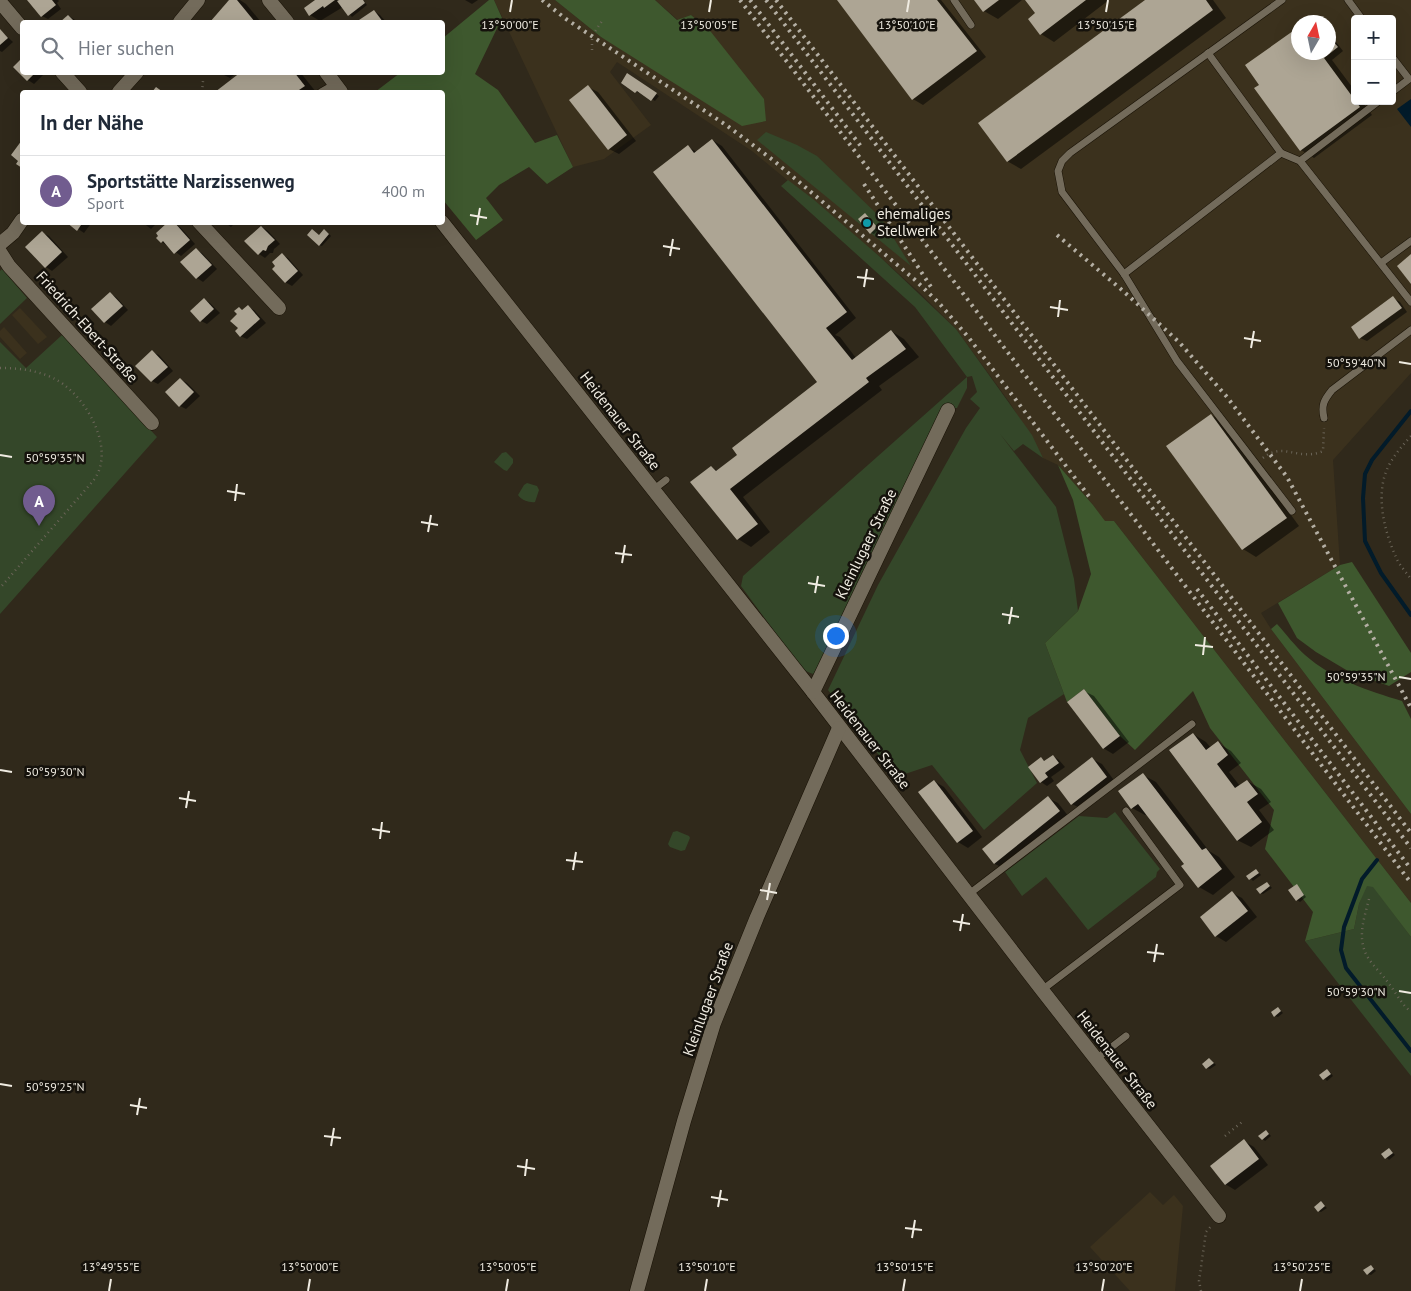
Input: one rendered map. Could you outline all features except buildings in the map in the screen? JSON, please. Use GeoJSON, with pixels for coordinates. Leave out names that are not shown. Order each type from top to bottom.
{"type":"FeatureCollection","features":[{"type":"Feature","properties":{"kind":"street"},"geometry":{"type":"LineString","coordinates":[[182,20],[198,0]]}},
{"type":"Feature","properties":{"kind":"street"},"geometry":{"type":"LineString","coordinates":[[270,0],[285,20]]}},
{"type":"Feature","properties":{"kind":"street"},"geometry":{"type":"LineString","coordinates":[[0,2],[20,26]]}},
{"type":"Feature","properties":{"kind":"street"},"geometry":{"type":"LineString","coordinates":[[65,75],[78,90]]}},
{"type":"Feature","properties":{"kind":"street"},"geometry":{"type":"LineString","coordinates":[[122,90],[134,75]]}},
{"type":"Feature","properties":{"kind":"street"},"geometry":{"type":"LineString","coordinates":[[328,75],[338,88]]}},
{"type":"Feature","properties":{"kind":"street"},"geometry":{"type":"LineString","coordinates":[[0,244],[13,233],[20,223]]}},
{"type":"Feature","properties":{"kind":"street"},"geometry":{"type":"LineString","coordinates":[[203,225],[279,308]]}},
{"type":"Feature","properties":{"kind":"street","name":"Heidenauer Straße"},"geometry":{"type":"LineString","coordinates":[[444,225],[813,692],[1219,1216]]}},
{"type":"Feature","properties":{"kind":"street","name":"Friedrich-Ebert-Straße"},"geometry":{"type":"LineString","coordinates":[[0,252],[9,266],[152,423]]}},
{"type":"Feature","properties":{"kind":"street","name":"Kleinlugaer Straße"},"geometry":{"type":"LineString","coordinates":[[813,692],[948,410]]}},
{"type":"Feature","properties":{"kind":"street","name":"Kleinlugaer Straße"},"geometry":{"type":"LineString","coordinates":[[637,1291],[684,1121],[714,1023],[757,917],[839,728]]}},
{"type":"Feature","properties":{"kind":"lane"},"geometry":{"type":"LineString","coordinates":[[954,0],[970,26]]}},
{"type":"Feature","properties":{"kind":"lane"},"geometry":{"type":"LineString","coordinates":[[1282,0],[1070,153],[1062,161],[1058,171],[1062,192],[1124,274],[1177,361],[1292,511]]}},
{"type":"Feature","properties":{"kind":"lane"},"geometry":{"type":"LineString","coordinates":[[1348,0],[1359,15]]}},
{"type":"Feature","properties":{"kind":"lane"},"geometry":{"type":"LineString","coordinates":[[1208,53],[1281,154],[1300,162],[1411,302]]}},
{"type":"Feature","properties":{"kind":"lane"},"geometry":{"type":"LineString","coordinates":[[1396,62],[1409,79],[1396,89]]}},
{"type":"Feature","properties":{"kind":"lane"},"geometry":{"type":"LineString","coordinates":[[1300,162],[1375,105]]}},
{"type":"Feature","properties":{"kind":"lane"},"geometry":{"type":"LineString","coordinates":[[1124,274],[1281,154]]}},
{"type":"Feature","properties":{"kind":"lane"},"geometry":{"type":"LineString","coordinates":[[1381,263],[1411,241]]}},
{"type":"Feature","properties":{"kind":"lane"},"geometry":{"type":"LineString","coordinates":[[1324,418],[1322,408],[1324,399],[1332,390],[1411,330]]}},
{"type":"Feature","properties":{"kind":"lane"},"geometry":{"type":"LineString","coordinates":[[653,490],[666,480]]}},
{"type":"Feature","properties":{"kind":"lane"},"geometry":{"type":"LineString","coordinates":[[969,894],[1192,724]]}},
{"type":"Feature","properties":{"kind":"lane"},"geometry":{"type":"LineString","coordinates":[[1042,990],[1180,885],[1126,811]]}},
{"type":"Feature","properties":{"kind":"lane"},"geometry":{"type":"LineString","coordinates":[[1096,1059],[1126,1036]]}},
{"type":"Feature","properties":{"kind":"path"},"geometry":{"type":"LineString","coordinates":[[592,50],[592,36],[602,21]]}},
{"type":"Feature","properties":{"kind":"path"},"geometry":{"type":"LineString","coordinates":[[202,81],[202,90]]}},
{"type":"Feature","properties":{"kind":"path"},"geometry":{"type":"LineString","coordinates":[[0,368],[38,372],[54,378],[85,406],[95,426],[101,447],[100,467],[94,481],[0,588]]}},
{"type":"Feature","properties":{"kind":"path"},"geometry":{"type":"LineString","coordinates":[[1256,464],[1266,455],[1278,450],[1314,455],[1322,451],[1324,418]]}},
{"type":"Feature","properties":{"kind":"path"},"geometry":{"type":"LineString","coordinates":[[1411,436],[1397,452],[1387,469],[1382,488],[1382,508],[1396,559],[1411,579]]}},
{"type":"Feature","properties":{"kind":"path"},"geometry":{"type":"LineString","coordinates":[[1369,899],[1361,940],[1368,957],[1411,1012]]}},
{"type":"Feature","properties":{"kind":"path"},"geometry":{"type":"LineString","coordinates":[[1225,1136],[1242,1122]]}},
{"type":"Feature","properties":{"kind":"path"},"geometry":{"type":"LineString","coordinates":[[1201,1291],[1199,1280],[1206,1232],[1219,1216]]}},
{"type":"Feature","properties":{"kind":"shaded area"},"geometry":{"type":"Polygon","coordinates":[[[494,0],[555,0],[601,37],[763,99],[710,32],[691,15],[678,20],[655,0],[1411,0],[1411,373],[1333,460],[1340,565],[1261,613],[1271,629],[1411,814],[1411,903],[1114,521],[1105,522],[1093,505],[1058,465],[1043,458],[1010,403],[956,329],[920,293],[879,256],[752,151],[617,62],[610,72],[651,125],[604,159],[573,167],[494,0]]]}},
{"type":"Feature","properties":{"kind":"shaded area"},"geometry":{"type":"Polygon","coordinates":[[[20,308],[47,337],[38,344],[12,315],[20,308]]]}},
{"type":"Feature","properties":{"kind":"shaded area"},"geometry":{"type":"Polygon","coordinates":[[[4,327],[27,353],[20,359],[0,337],[0,331],[4,327]]]}},
{"type":"Feature","properties":{"kind":"shaded area"},"geometry":{"type":"Polygon","coordinates":[[[1150,1192],[1163,1205],[1174,1195],[1183,1206],[1175,1291],[1130,1291],[1090,1247],[1150,1192]]]}},
{"type":"Feature","properties":{"kind":"green space"},"geometry":{"type":"Polygon","coordinates":[[[489,0],[494,0],[502,18],[475,74],[498,90],[535,143],[557,135],[573,167],[547,184],[529,167],[499,185],[486,198],[503,220],[476,240],[445,202],[445,90],[378,90],[397,75],[445,75],[445,36],[489,0]]]}},
{"type":"Feature","properties":{"kind":"green space"},"geometry":{"type":"Polygon","coordinates":[[[555,0],[655,0],[677,20],[691,15],[711,32],[764,99],[766,121],[742,126],[601,37],[555,0]]]}},
{"type":"Feature","properties":{"kind":"green space"},"geometry":{"type":"Polygon","coordinates":[[[766,132],[817,156],[881,218],[911,266],[757,140],[766,132]]]}},
{"type":"Feature","properties":{"kind":"green space"},"geometry":{"type":"Polygon","coordinates":[[[788,180],[879,256],[956,329],[1032,435],[1043,458],[1023,444],[1014,451],[1000,434],[1056,507],[1074,579],[1078,611],[1045,643],[1064,694],[1028,718],[1020,750],[1037,783],[984,830],[932,765],[896,777],[828,690],[878,585],[966,428],[980,408],[970,399],[977,392],[972,376],[967,377],[915,307],[781,186],[788,180]]]}},
{"type":"Feature","properties":{"kind":"green space"},"geometry":{"type":"Polygon","coordinates":[[[2,269],[27,298],[0,324],[0,271],[2,269]]]}},
{"type":"Feature","properties":{"kind":"green space"},"geometry":{"type":"Polygon","coordinates":[[[62,335],[157,437],[0,614],[0,342],[26,368],[62,335]]]}},
{"type":"Feature","properties":{"kind":"green space"},"geometry":{"type":"Polygon","coordinates":[[[967,377],[967,388],[957,408],[944,408],[818,671],[813,674],[803,670],[741,586],[743,576],[967,377]]]}},
{"type":"Feature","properties":{"kind":"green space"},"geometry":{"type":"Polygon","coordinates":[[[506,452],[513,459],[513,463],[507,471],[494,462],[502,453],[506,452]]]}},
{"type":"Feature","properties":{"kind":"green space"},"geometry":{"type":"Polygon","coordinates":[[[1058,465],[1105,521],[1114,521],[1411,903],[1411,937],[1373,887],[1367,886],[1359,904],[1354,929],[1305,941],[1313,912],[1265,849],[1274,810],[1210,728],[1193,691],[1135,750],[1120,736],[1084,689],[1067,702],[1045,643],[1078,611],[1091,574],[1073,500],[1058,465]]]}},
{"type":"Feature","properties":{"kind":"green space"},"geometry":{"type":"Polygon","coordinates":[[[527,483],[537,486],[539,490],[535,502],[526,501],[518,495],[527,483]]]}},
{"type":"Feature","properties":{"kind":"green space"},"geometry":{"type":"Polygon","coordinates":[[[1352,562],[1411,653],[1411,672],[1389,686],[1348,671],[1297,638],[1278,603],[1340,565],[1352,562]]]}},
{"type":"Feature","properties":{"kind":"green space"},"geometry":{"type":"Polygon","coordinates":[[[1277,624],[1305,655],[1327,671],[1364,688],[1402,701],[1411,719],[1411,814],[1271,629],[1277,624]]]}},
{"type":"Feature","properties":{"kind":"green space"},"geometry":{"type":"Polygon","coordinates":[[[1115,812],[1160,869],[1156,877],[1088,930],[1046,877],[1022,896],[1005,872],[1079,816],[1107,818],[1115,812]]]}},
{"type":"Feature","properties":{"kind":"green space"},"geometry":{"type":"Polygon","coordinates":[[[677,831],[690,838],[685,850],[681,851],[670,847],[668,844],[673,832],[677,831]]]}},
{"type":"Feature","properties":{"kind":"green space"},"geometry":{"type":"Polygon","coordinates":[[[1366,886],[1373,886],[1411,937],[1411,1076],[1305,941],[1354,929],[1359,904],[1366,886]]]}},
{"type":"Feature","properties":{"kind":"water"},"geometry":{"type":"Polygon","coordinates":[[[1411,99],[1411,127],[1397,109],[1411,99]]]}},
{"type":"Feature","properties":{"kind":"waterway"},"geometry":{"type":"LineString","coordinates":[[1411,411],[1372,460],[1365,474],[1363,498],[1365,541],[1381,573],[1411,615]]}},
{"type":"Feature","properties":{"kind":"waterway"},"geometry":{"type":"LineString","coordinates":[[1377,860],[1362,879],[1344,927],[1341,950],[1346,968],[1411,1051]]}},
{"type":"Feature","properties":{"kind":"railway"},"geometry":{"type":"LineString","coordinates":[[542,0],[566,19],[726,125],[773,160],[914,279],[939,303],[969,338],[1091,499]]}},
{"type":"Feature","properties":{"kind":"railway"},"geometry":{"type":"LineString","coordinates":[[740,0],[1411,883]]}},
{"type":"Feature","properties":{"kind":"railway"},"geometry":{"type":"LineString","coordinates":[[750,0],[863,149]]}},
{"type":"Feature","properties":{"kind":"railway"},"geometry":{"type":"LineString","coordinates":[[766,0],[1411,848]]}},
{"type":"Feature","properties":{"kind":"railway"},"geometry":{"type":"LineString","coordinates":[[776,0],[1411,833]]}},
{"type":"Feature","properties":{"kind":"railway"},"geometry":{"type":"LineString","coordinates":[[864,184],[933,290]]}},
{"type":"Feature","properties":{"kind":"railway"},"geometry":{"type":"LineString","coordinates":[[1057,235],[1122,290],[1179,342],[1227,397],[1287,477],[1411,708]]}},
{"type":"Feature","properties":{"kind":"railway"},"geometry":{"type":"LineString","coordinates":[[1197,589],[1411,869]]}},
{"type":"Feature","properties":{"kind":"place","name":"ehemaliges Stellwerk"},"geometry":{"type":"Point","coordinates":[867,223]}},
{"type":"Feature","properties":{"kind":"place","name":"Sportstätte Narzissenweg"},"geometry":{"type":"Point","coordinates":[39,526]}}]}
